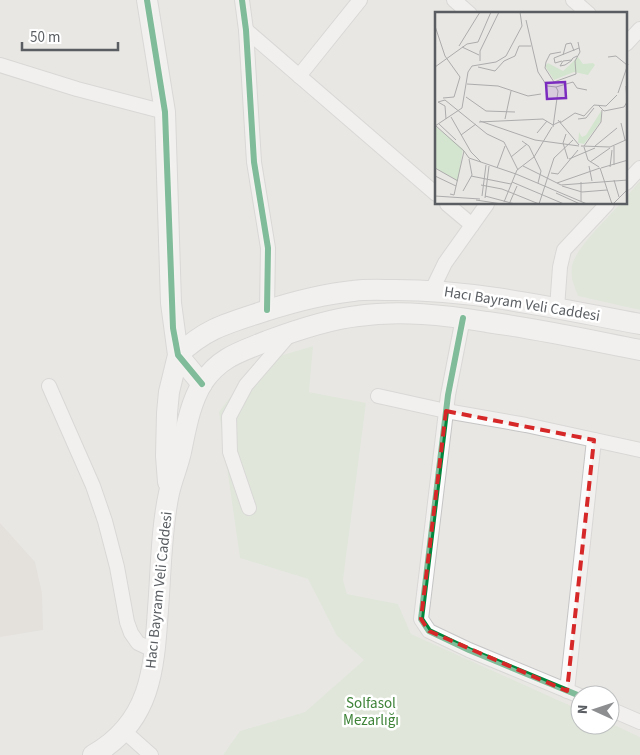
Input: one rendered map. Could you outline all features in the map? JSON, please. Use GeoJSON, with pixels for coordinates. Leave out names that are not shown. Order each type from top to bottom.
{"type":"FeatureCollection","features":[{"type":"Feature","properties":{"kind":"main road"},"geometry":{"type":"LineString","coordinates":[[147,0],[165,112],[171,303],[178,355],[169,392],[167,413],[166,456],[169,494]]}},
{"type":"Feature","properties":{"kind":"main road","name":"Hacı Bayram Veli Caddesi"},"geometry":{"type":"LineString","coordinates":[[178,355],[193,340],[210,330],[294,302],[354,290],[432,290],[501,298],[640,324]]}},
{"type":"Feature","properties":{"kind":"main road"},"geometry":{"type":"LineString","coordinates":[[169,494],[180,458],[191,408],[202,384],[215,366],[230,356],[293,331],[357,316],[418,313],[542,330],[640,350]]}},
{"type":"Feature","properties":{"kind":"main road"},"geometry":{"type":"LineString","coordinates":[[178,355],[202,384]]}},
{"type":"Feature","properties":{"kind":"main road","name":"Hacı Bayram Veli Caddesi"},"geometry":{"type":"LineString","coordinates":[[93,755],[124,731],[139,710],[147,692],[155,651],[169,494]]}},
{"type":"Feature","properties":{"kind":"street"},"geometry":{"type":"LineString","coordinates":[[242,0],[246,30],[254,162],[268,248],[267,310]]}},
{"type":"Feature","properties":{"kind":"street"},"geometry":{"type":"LineString","coordinates":[[299,76],[360,0]]}},
{"type":"Feature","properties":{"kind":"street"},"geometry":{"type":"LineString","coordinates":[[454,0],[468,12]]}},
{"type":"Feature","properties":{"kind":"street"},"geometry":{"type":"LineString","coordinates":[[573,0],[587,12]]}},
{"type":"Feature","properties":{"kind":"street"},"geometry":{"type":"LineString","coordinates":[[628,42],[640,29]]}},
{"type":"Feature","properties":{"kind":"street"},"geometry":{"type":"LineString","coordinates":[[246,30],[435,193]]}},
{"type":"Feature","properties":{"kind":"street"},"geometry":{"type":"LineString","coordinates":[[0,65],[77,89],[165,112]]}},
{"type":"Feature","properties":{"kind":"street"},"geometry":{"type":"LineString","coordinates":[[628,181],[640,168]]}},
{"type":"Feature","properties":{"kind":"street"},"geometry":{"type":"LineString","coordinates":[[449,205],[472,225]]}},
{"type":"Feature","properties":{"kind":"street"},"geometry":{"type":"LineString","coordinates":[[432,290],[445,263],[486,205]]}},
{"type":"Feature","properties":{"kind":"street"},"geometry":{"type":"LineString","coordinates":[[557,308],[560,267],[564,250],[606,205]]}},
{"type":"Feature","properties":{"kind":"street"},"geometry":{"type":"LineString","coordinates":[[463,318],[446,411],[421,619],[429,631],[469,650],[570,691]]}},
{"type":"Feature","properties":{"kind":"street"},"geometry":{"type":"LineString","coordinates":[[249,508],[230,452],[229,417],[246,385],[293,331]]}},
{"type":"Feature","properties":{"kind":"street"},"geometry":{"type":"LineString","coordinates":[[49,386],[93,486],[105,521],[131,634],[138,643],[155,651]]}},
{"type":"Feature","properties":{"kind":"street"},"geometry":{"type":"LineString","coordinates":[[378,396],[640,450]]}},
{"type":"Feature","properties":{"kind":"street"},"geometry":{"type":"LineString","coordinates":[[575,685],[594,440]]}},
{"type":"Feature","properties":{"kind":"street"},"geometry":{"type":"LineString","coordinates":[[620,713],[640,722]]}},
{"type":"Feature","properties":{"kind":"street"},"geometry":{"type":"LineString","coordinates":[[124,731],[151,755]]}},
{"type":"Feature","properties":{"kind":"highlighted area"},"geometry":{"type":"Polygon","coordinates":[[[446,411],[594,440],[567,691],[429,631],[421,619],[446,411]]]}},
{"type":"Feature","properties":{"kind":"shaded area"},"geometry":{"type":"Polygon","coordinates":[[[0,523],[35,562],[42,593],[43,630],[0,637],[0,523]]]}},
{"type":"Feature","properties":{"kind":"green space"},"geometry":{"type":"Polygon","coordinates":[[[640,181],[640,310],[578,296],[572,274],[574,259],[585,242],[619,205],[628,205],[628,195],[640,181]]]}},
{"type":"Feature","properties":{"kind":"green space","name":"Solfasol Mezarlığı"},"geometry":{"type":"Polygon","coordinates":[[[313,346],[309,392],[366,403],[343,580],[347,594],[398,604],[411,634],[570,706],[570,735],[620,735],[620,728],[640,737],[640,755],[223,755],[240,731],[305,712],[364,660],[337,636],[308,579],[240,558],[219,412],[256,363],[313,346]]]}},
{"type":"Feature","properties":{"kind":"cycle path"},"geometry":{"type":"LineString","coordinates":[[147,0],[165,112],[173,328],[178,355],[202,384]]}},
{"type":"Feature","properties":{"kind":"cycle path"},"geometry":{"type":"LineString","coordinates":[[242,0],[246,30],[254,162],[268,248],[267,310]]}},
{"type":"Feature","properties":{"kind":"cycle path"},"geometry":{"type":"LineString","coordinates":[[463,318],[448,395],[421,619],[429,631],[469,650],[570,692]]}}]}
